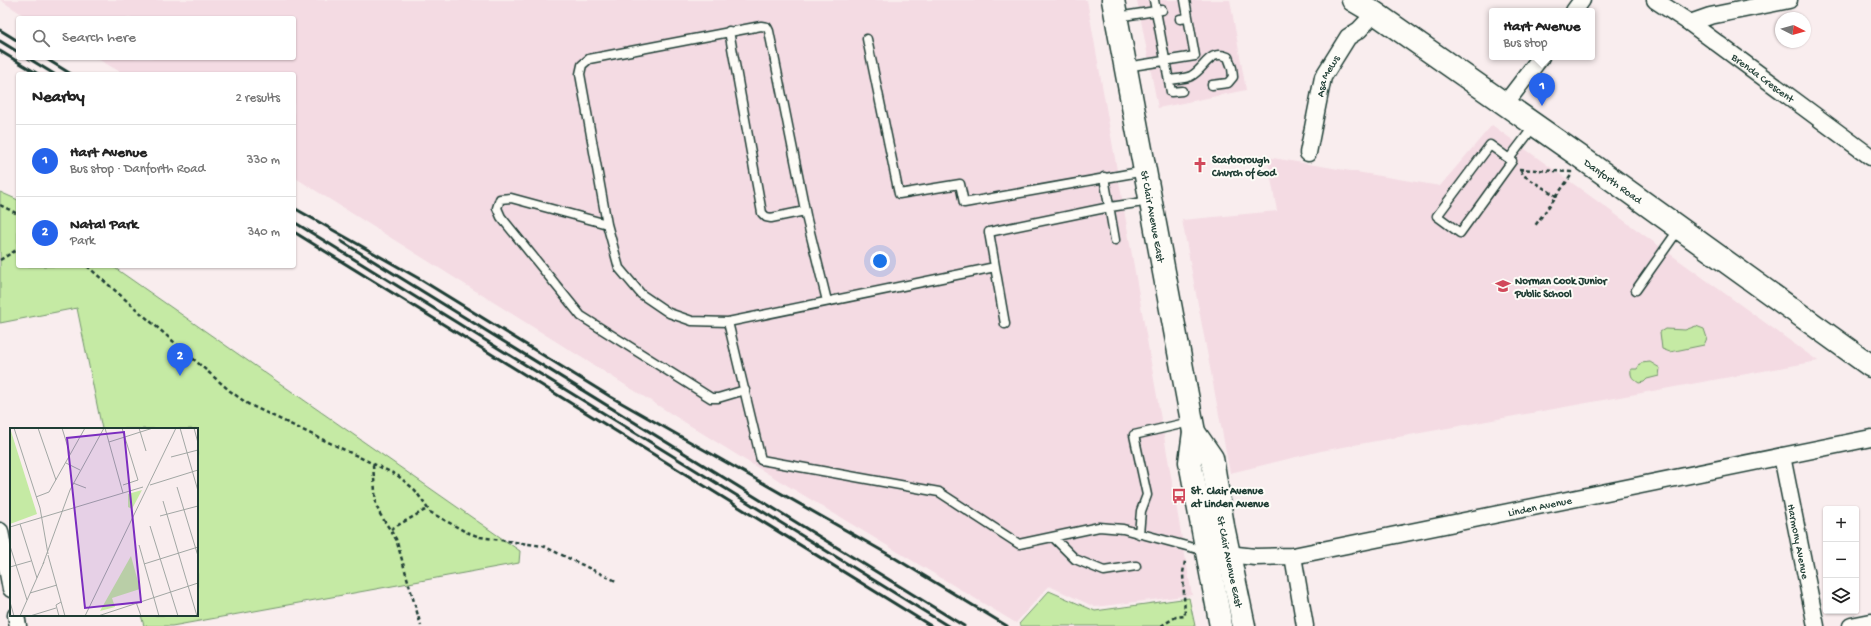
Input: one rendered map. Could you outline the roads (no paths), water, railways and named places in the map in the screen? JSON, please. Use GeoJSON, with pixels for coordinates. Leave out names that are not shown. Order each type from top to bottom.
{"type":"FeatureCollection","features":[{"type":"Feature","properties":{"kind":"main road","name":"Danforth Road"},"geometry":{"type":"LineString","coordinates":[[1353,0],[1375,13],[1535,124],[1871,366]]}},
{"type":"Feature","properties":{"kind":"main road","name":"St Clair Avenue East"},"geometry":{"type":"LineString","coordinates":[[1114,8],[1193,426],[1190,462],[1221,626]]}},
{"type":"Feature","properties":{"kind":"main road","name":"St Clair Avenue East"},"geometry":{"type":"LineString","coordinates":[[1193,426],[1212,458],[1229,555],[1244,626]]}},
{"type":"Feature","properties":{"kind":"street","name":"Brenda Crescent"},"geometry":{"type":"LineString","coordinates":[[1655,0],[1690,23],[1871,157]]}},
{"type":"Feature","properties":{"kind":"street"},"geometry":{"type":"LineString","coordinates":[[1690,23],[1710,16],[1790,0]]}},
{"type":"Feature","properties":{"kind":"street","name":"Asa Mews"},"geometry":{"type":"LineString","coordinates":[[1308,153],[1323,77],[1348,37],[1359,30],[1375,13]]}},
{"type":"Feature","properties":{"kind":"street"},"geometry":{"type":"LineString","coordinates":[[1506,104],[1539,60]]}},
{"type":"Feature","properties":{"kind":"street","name":"Linden Avenue"},"geometry":{"type":"LineString","coordinates":[[1206,552],[1255,557],[1293,556],[1871,438]]}},
{"type":"Feature","properties":{"kind":"street","name":"Harmony Avenue"},"geometry":{"type":"LineString","coordinates":[[1782,456],[1816,626]]}},
{"type":"Feature","properties":{"kind":"street"},"geometry":{"type":"LineString","coordinates":[[0,531],[4,572],[10,587]]}},
{"type":"Feature","properties":{"kind":"street"},"geometry":{"type":"LineString","coordinates":[[1293,556],[1304,626]]}},
{"type":"Feature","properties":{"kind":"street"},"geometry":{"type":"LineString","coordinates":[[16,616],[18,626]]}},
{"type":"Feature","properties":{"kind":"street"},"geometry":{"type":"LineString","coordinates":[[1851,626],[1871,622]]}},
{"type":"Feature","properties":{"kind":"lane"},"geometry":{"type":"LineString","coordinates":[[1154,0],[1159,10],[1167,51],[1165,61],[1171,92],[1182,91]]}},
{"type":"Feature","properties":{"kind":"lane"},"geometry":{"type":"LineString","coordinates":[[1126,67],[1195,56],[1190,47],[1184,18],[1183,4]]}},
{"type":"Feature","properties":{"kind":"lane"},"geometry":{"type":"LineString","coordinates":[[1114,8],[1159,10]]}},
{"type":"Feature","properties":{"kind":"lane"},"geometry":{"type":"LineString","coordinates":[[827,301],[805,211],[767,27],[761,26],[589,59],[582,65],[580,74],[607,224],[619,268],[641,294],[669,313],[692,320],[728,322],[995,267]]}},
{"type":"Feature","properties":{"kind":"lane"},"geometry":{"type":"LineString","coordinates":[[729,32],[762,213],[766,217],[771,218],[805,211]]}},
{"type":"Feature","properties":{"kind":"lane"},"geometry":{"type":"LineString","coordinates":[[867,39],[899,194],[960,184],[964,203],[1145,170]]}},
{"type":"Feature","properties":{"kind":"lane"},"geometry":{"type":"LineString","coordinates":[[1168,80],[1191,76],[1214,55],[1221,54],[1228,57],[1232,68],[1233,77],[1228,83],[1212,86]]}},
{"type":"Feature","properties":{"kind":"lane"},"geometry":{"type":"LineString","coordinates":[[1510,161],[1490,145],[1437,216],[1460,233],[1510,161],[1535,124]]}},
{"type":"Feature","properties":{"kind":"lane"},"geometry":{"type":"LineString","coordinates":[[1104,178],[1115,240]]}},
{"type":"Feature","properties":{"kind":"lane"},"geometry":{"type":"LineString","coordinates":[[607,224],[511,198],[500,199],[497,208],[501,217],[581,316],[711,398],[718,398],[745,390]]}},
{"type":"Feature","properties":{"kind":"lane"},"geometry":{"type":"LineString","coordinates":[[1005,324],[989,232],[1110,207],[1151,201]]}},
{"type":"Feature","properties":{"kind":"lane"},"geometry":{"type":"LineString","coordinates":[[1636,290],[1680,228]]}},
{"type":"Feature","properties":{"kind":"lane"},"geometry":{"type":"LineString","coordinates":[[728,322],[761,460],[939,492],[1019,544],[1099,527],[1123,529],[1206,552]]}},
{"type":"Feature","properties":{"kind":"lane"},"geometry":{"type":"LineString","coordinates":[[1139,534],[1141,511],[1147,495],[1134,434],[1193,426]]}},
{"type":"Feature","properties":{"kind":"lane"},"geometry":{"type":"LineString","coordinates":[[1053,537],[1075,559],[1104,571],[1136,566]]}},
{"type":"Feature","properties":{"kind":"railway"},"geometry":{"type":"LineString","coordinates":[[0,30],[16,40]]}},
{"type":"Feature","properties":{"kind":"railway"},"geometry":{"type":"LineString","coordinates":[[0,41],[16,51]]}},
{"type":"Feature","properties":{"kind":"railway"},"geometry":{"type":"LineString","coordinates":[[0,51],[35,72]]}},
{"type":"Feature","properties":{"kind":"railway"},"geometry":{"type":"LineString","coordinates":[[31,60],[51,72]]}},
{"type":"Feature","properties":{"kind":"railway"},"geometry":{"type":"LineString","coordinates":[[48,60],[68,72]]}},
{"type":"Feature","properties":{"kind":"railway"},"geometry":{"type":"LineString","coordinates":[[296,209],[418,278],[611,397],[893,557],[1007,626]]}},
{"type":"Feature","properties":{"kind":"railway"},"geometry":{"type":"LineString","coordinates":[[296,223],[948,626]]}},
{"type":"Feature","properties":{"kind":"railway"},"geometry":{"type":"LineString","coordinates":[[296,233],[931,626]]}},
{"type":"Feature","properties":{"kind":"railway"},"geometry":{"type":"LineString","coordinates":[[341,241],[964,626]]}},
{"type":"Feature","properties":{"kind":"place","name":"Hart Avenue"},"geometry":{"type":"Point","coordinates":[1542,106]}},
{"type":"Feature","properties":{"kind":"place","name":"Scarborough Church of God"},"geometry":{"type":"Point","coordinates":[1200,165]}},
{"type":"Feature","properties":{"kind":"place","name":"Norman Cook Junior Public School"},"geometry":{"type":"Point","coordinates":[1503,286]}},
{"type":"Feature","properties":{"kind":"place","name":"Natal Park"},"geometry":{"type":"Point","coordinates":[180,376]}},
{"type":"Feature","properties":{"kind":"place","name":"St. Clair Avenue at Linden Avenue"},"geometry":{"type":"Point","coordinates":[1179,496]}}]}
